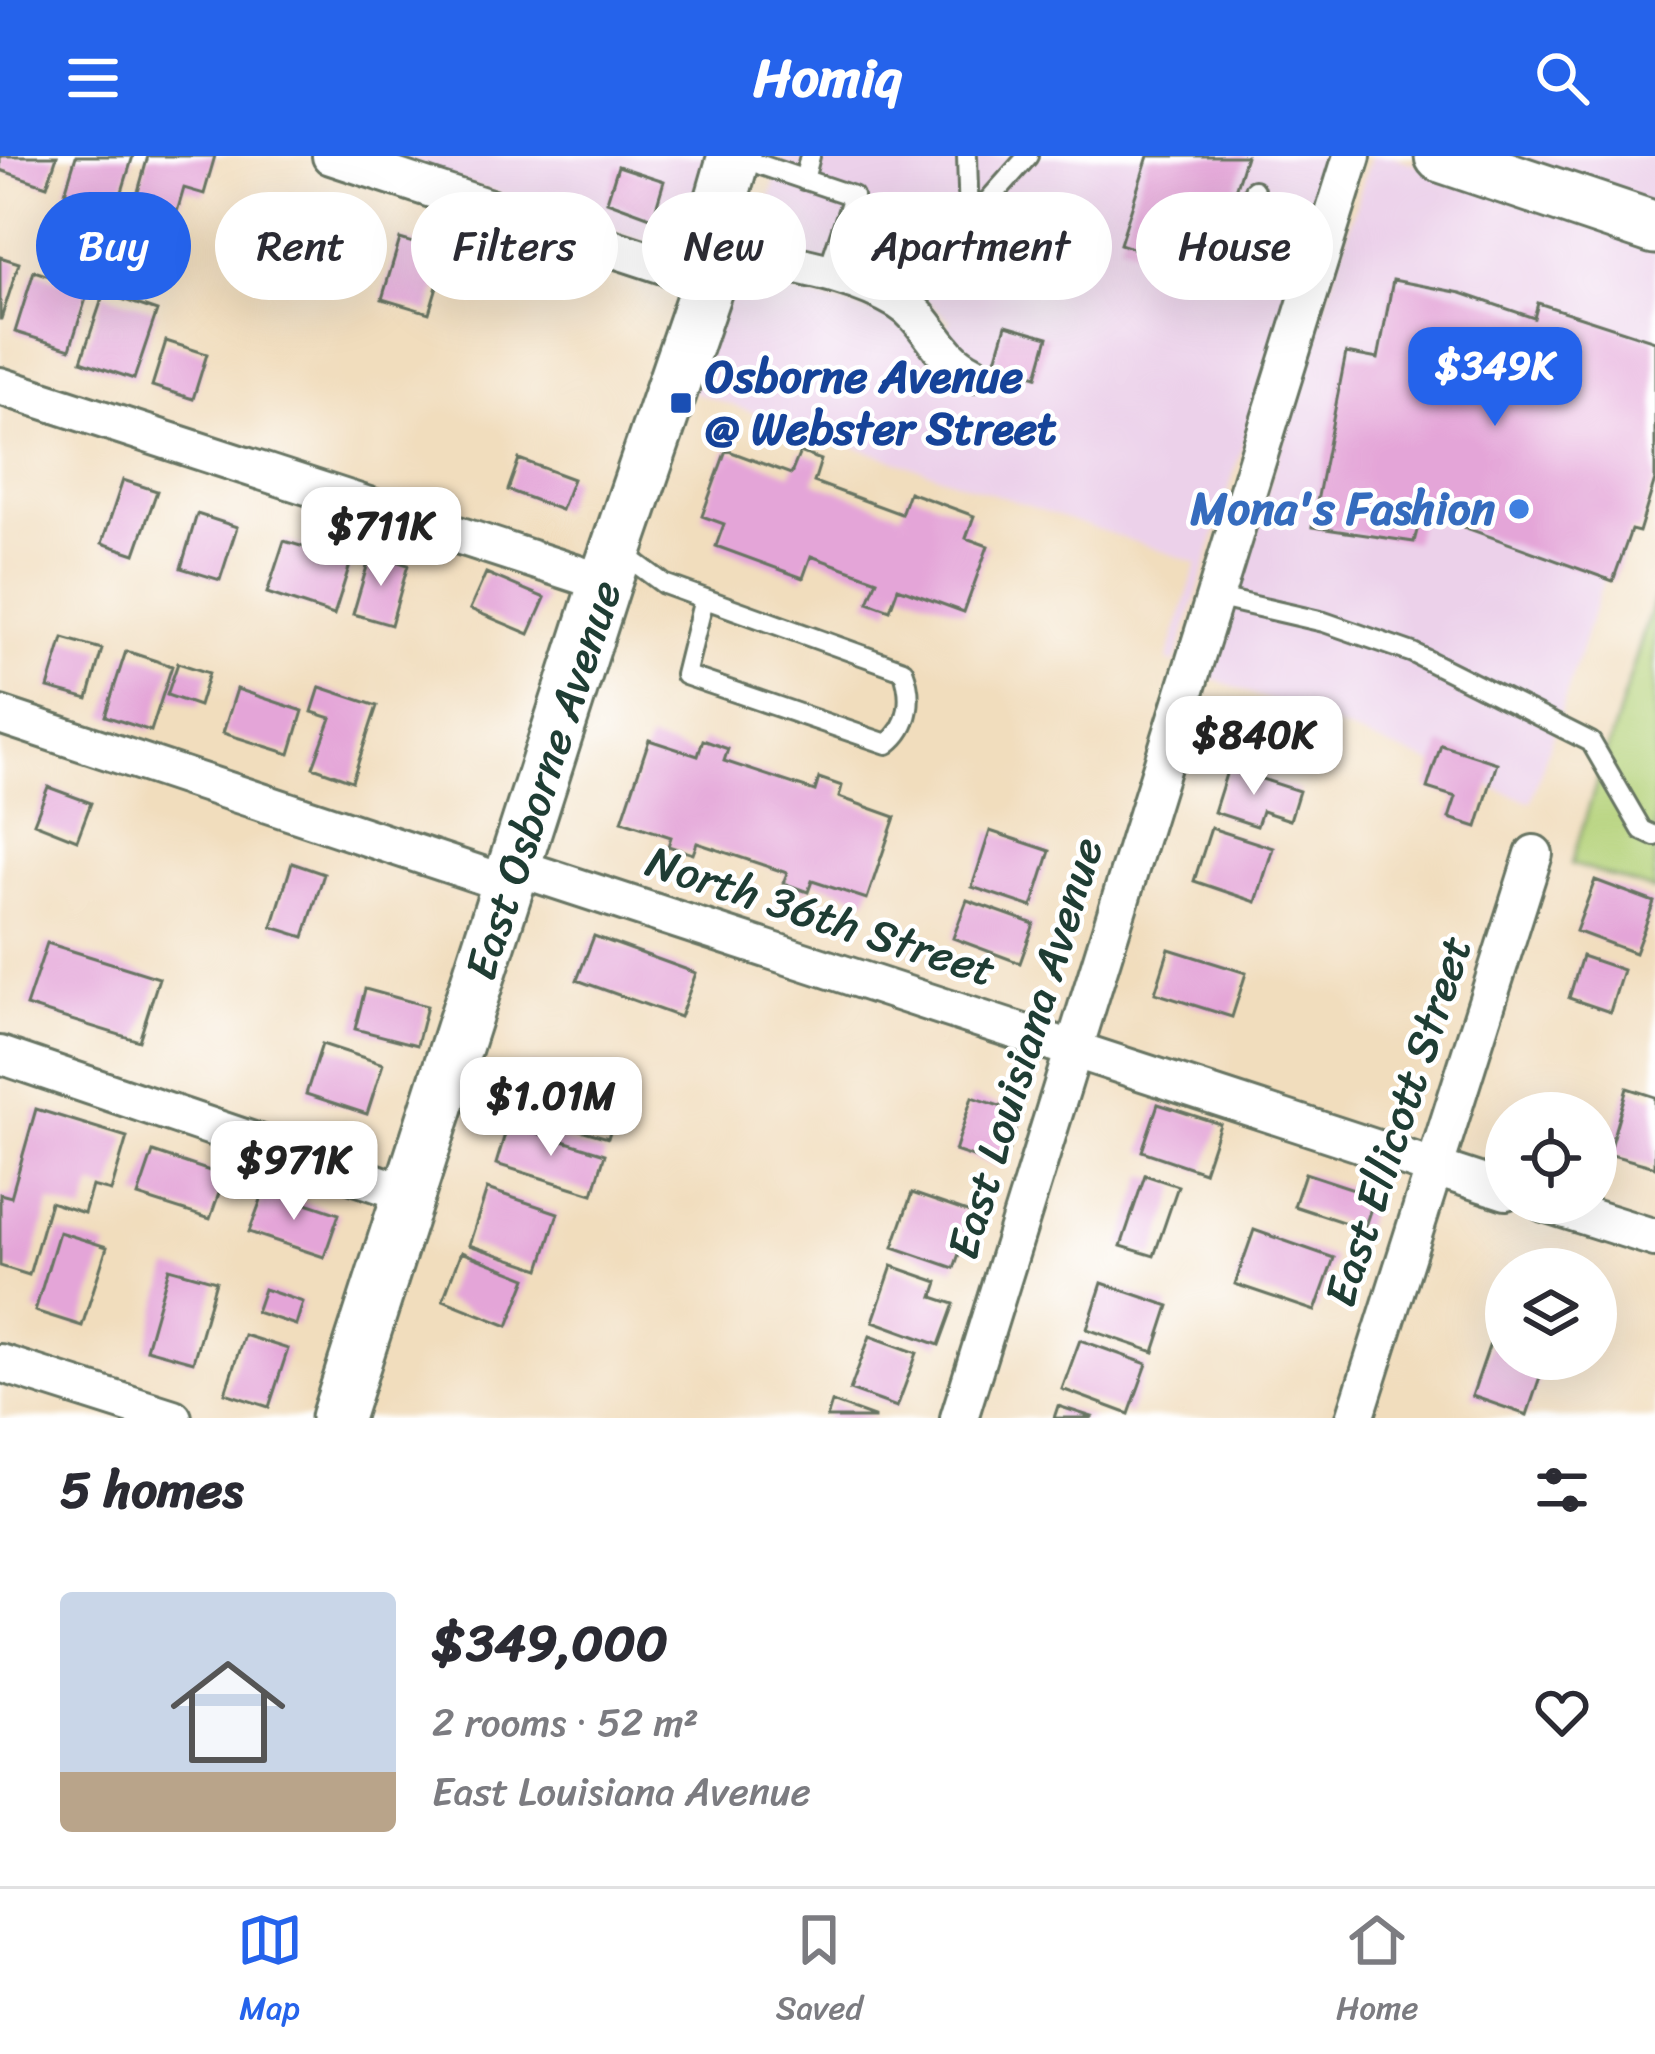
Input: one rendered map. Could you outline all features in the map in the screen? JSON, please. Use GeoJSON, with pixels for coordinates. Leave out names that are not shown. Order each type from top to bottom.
{"type":"FeatureCollection","features":[{"type":"Feature","properties":{"kind":"street"},"geometry":{"type":"LineString","coordinates":[[331,156],[642,244]]}},
{"type":"Feature","properties":{"kind":"street","name":"East Louisiana Avenue"},"geometry":{"type":"LineString","coordinates":[[1333,216],[1352,156]]}},
{"type":"Feature","properties":{"kind":"street"},"geometry":{"type":"LineString","coordinates":[[1441,156],[1655,228]]}},
{"type":"Feature","properties":{"kind":"street","name":"East Osborne Avenue"},"geometry":{"type":"LineString","coordinates":[[750,192],[775,163]]}},
{"type":"Feature","properties":{"kind":"street"},"geometry":{"type":"LineString","coordinates":[[806,272],[827,274],[898,301],[952,364],[973,374]]}},
{"type":"Feature","properties":{"kind":"street","name":"East Osborne Avenue"},"geometry":{"type":"LineString","coordinates":[[337,1418],[611,566],[709,300]]}},
{"type":"Feature","properties":{"kind":"street","name":"East Louisiana Avenue"},"geometry":{"type":"LineString","coordinates":[[959,1418],[1307,300]]}},
{"type":"Feature","properties":{"kind":"street"},"geometry":{"type":"LineString","coordinates":[[0,386],[611,566]]}},
{"type":"Feature","properties":{"kind":"street","name":"North 36th Street"},"geometry":{"type":"LineString","coordinates":[[0,715],[1075,1050],[1485,1184]]}},
{"type":"Feature","properties":{"kind":"street","name":"East Ellicott Street"},"geometry":{"type":"LineString","coordinates":[[1355,1418],[1534,854]]}},
{"type":"Feature","properties":{"kind":"street"},"geometry":{"type":"LineString","coordinates":[[0,1054],[409,1194]]}},
{"type":"Feature","properties":{"kind":"street"},"geometry":{"type":"LineString","coordinates":[[1611,1224],[1655,1238]]}},
{"type":"Feature","properties":{"kind":"street"},"geometry":{"type":"LineString","coordinates":[[0,1363],[172,1418]]}},
{"type":"Feature","properties":{"kind":"lane"},"geometry":{"type":"LineString","coordinates":[[968,156],[969,192]]}},
{"type":"Feature","properties":{"kind":"lane"},"geometry":{"type":"LineString","coordinates":[[995,192],[1028,156]]}},
{"type":"Feature","properties":{"kind":"lane"},"geometry":{"type":"LineString","coordinates":[[775,163],[853,196],[827,274]]}},
{"type":"Feature","properties":{"kind":"lane"},"geometry":{"type":"LineString","coordinates":[[611,566],[664,584],[903,670],[911,692],[901,733],[887,744],[685,675],[704,599]]}},
{"type":"Feature","properties":{"kind":"lane"},"geometry":{"type":"LineString","coordinates":[[1215,597],[1324,622],[1413,652],[1592,742],[1642,830],[1655,836]]}},
{"type":"Feature","properties":{"kind":"shaded area"},"geometry":{"type":"Polygon","coordinates":[[[384,156],[715,156],[706,192],[642,192],[642,241],[618,233],[618,192],[493,192],[384,156]]]}},
{"type":"Feature","properties":{"kind":"shaded area"},"geometry":{"type":"Polygon","coordinates":[[[783,156],[1332,156],[1321,192],[1136,192],[1136,300],[1287,300],[1175,664],[1167,661],[1197,563],[690,391],[722,300],[806,300],[806,295],[892,316],[928,345],[951,321],[925,300],[1112,300],[1112,192],[830,192],[830,268],[806,262],[806,192],[771,192],[783,156]]]}},
{"type":"Feature","properties":{"kind":"shaded area"},"geometry":{"type":"Polygon","coordinates":[[[1371,156],[1391,156],[1655,246],[1655,422],[1531,802],[1209,677],[1326,300],[1333,300],[1333,278],[1371,156]]]}},
{"type":"Feature","properties":{"kind":"shaded area"},"geometry":{"type":"Polygon","coordinates":[[[1493,156],[1655,156],[1655,211],[1493,156]]]}},
{"type":"Feature","properties":{"kind":"green space"},"geometry":{"type":"Polygon","coordinates":[[[1655,597],[1655,891],[1571,864],[1655,597]]]}},
{"type":"Feature","properties":{"kind":"building"},"geometry":{"type":"Polygon","coordinates":[[[0,156],[57,156],[47,186],[0,170],[0,156]]]}},
{"type":"Feature","properties":{"kind":"building"},"geometry":{"type":"Polygon","coordinates":[[[76,156],[133,156],[122,192],[65,192],[76,156]]]}},
{"type":"Feature","properties":{"kind":"building"},"geometry":{"type":"Polygon","coordinates":[[[148,156],[215,156],[204,194],[184,188],[183,192],[138,192],[148,156]]]}},
{"type":"Feature","properties":{"kind":"building"},"geometry":{"type":"Polygon","coordinates":[[[1148,156],[1246,156],[1234,192],[1137,192],[1148,156]]]}},
{"type":"Feature","properties":{"kind":"building"},"geometry":{"type":"Polygon","coordinates":[[[618,166],[664,181],[661,192],[642,192],[642,214],[618,205],[618,192],[610,192],[618,166]]]}},
{"type":"Feature","properties":{"kind":"building"},"geometry":{"type":"Polygon","coordinates":[[[1136,194],[1136,249],[1120,244],[1136,194]]]}},
{"type":"Feature","properties":{"kind":"building"},"geometry":{"type":"Polygon","coordinates":[[[400,239],[411,242],[411,300],[433,300],[429,313],[385,300],[400,239]]]}},
{"type":"Feature","properties":{"kind":"building"},"geometry":{"type":"Polygon","coordinates":[[[0,257],[19,263],[1,319],[0,319],[0,257]]]}},
{"type":"Feature","properties":{"kind":"building"},"geometry":{"type":"Polygon","coordinates":[[[34,271],[36,300],[86,300],[70,349],[15,332],[34,271]]]}},
{"type":"Feature","properties":{"kind":"building"},"geometry":{"type":"Polygon","coordinates":[[[1393,280],[1461,293],[1534,318],[1538,303],[1655,341],[1655,480],[1639,532],[1631,530],[1613,581],[1422,512],[1414,542],[1312,527],[1346,353],[1378,359],[1393,280]]]}},
{"type":"Feature","properties":{"kind":"building"},"geometry":{"type":"Polygon","coordinates":[[[102,300],[125,300],[157,311],[134,379],[81,361],[102,300]]]}},
{"type":"Feature","properties":{"kind":"building"},"geometry":{"type":"Polygon","coordinates":[[[1006,325],[1048,337],[1037,376],[995,363],[1006,325]]]}},
{"type":"Feature","properties":{"kind":"building"},"geometry":{"type":"Polygon","coordinates":[[[166,341],[207,354],[193,399],[152,386],[166,341]]]}},
{"type":"Feature","properties":{"kind":"building"},"geometry":{"type":"Polygon","coordinates":[[[726,450],[791,474],[800,452],[821,460],[814,482],[901,514],[909,492],[974,516],[966,538],[988,546],[964,612],[898,588],[890,610],[868,602],[877,580],[811,556],[803,578],[716,546],[724,524],[702,516],[726,450]]]}},
{"type":"Feature","properties":{"kind":"building"},"geometry":{"type":"Polygon","coordinates":[[[519,459],[573,479],[561,510],[508,490],[519,459]]]}},
{"type":"Feature","properties":{"kind":"building"},"geometry":{"type":"Polygon","coordinates":[[[123,480],[157,491],[135,554],[102,543],[123,480]]]}},
{"type":"Feature","properties":{"kind":"building"},"geometry":{"type":"Polygon","coordinates":[[[197,514],[237,527],[220,580],[181,568],[197,514]]]}},
{"type":"Feature","properties":{"kind":"building"},"geometry":{"type":"Polygon","coordinates":[[[284,541],[351,561],[334,615],[267,593],[284,541]]]}},
{"type":"Feature","properties":{"kind":"building"},"geometry":{"type":"Polygon","coordinates":[[[371,553],[408,565],[391,625],[353,614],[371,553]]]}},
{"type":"Feature","properties":{"kind":"building"},"geometry":{"type":"Polygon","coordinates":[[[486,573],[545,598],[529,634],[470,609],[486,573]]]}},
{"type":"Feature","properties":{"kind":"building"},"geometry":{"type":"Polygon","coordinates":[[[63,638],[102,649],[88,699],[48,688],[63,638]]]}},
{"type":"Feature","properties":{"kind":"building"},"geometry":{"type":"Polygon","coordinates":[[[126,651],[172,666],[151,731],[105,716],[126,651]]]}},
{"type":"Feature","properties":{"kind":"building"},"geometry":{"type":"Polygon","coordinates":[[[178,663],[209,673],[199,706],[167,695],[178,663]]]}},
{"type":"Feature","properties":{"kind":"building"},"geometry":{"type":"Polygon","coordinates":[[[320,687],[377,706],[352,781],[313,767],[331,718],[312,712],[320,687]]]}},
{"type":"Feature","properties":{"kind":"building"},"geometry":{"type":"Polygon","coordinates":[[[237,689],[303,711],[290,754],[223,733],[237,689]]]}},
{"type":"Feature","properties":{"kind":"building"},"geometry":{"type":"Polygon","coordinates":[[[649,740],[698,756],[703,740],[728,749],[724,761],[815,791],[819,778],[842,786],[839,797],[895,817],[867,899],[812,881],[808,892],[783,883],[787,873],[697,843],[693,854],[668,846],[671,837],[622,821],[649,740]]]}},
{"type":"Feature","properties":{"kind":"building"},"geometry":{"type":"Polygon","coordinates":[[[1441,745],[1497,763],[1477,827],[1449,818],[1456,797],[1427,788],[1441,745]]]}},
{"type":"Feature","properties":{"kind":"building"},"geometry":{"type":"Polygon","coordinates":[[[1228,768],[1299,791],[1290,820],[1262,811],[1257,826],[1214,812],[1228,768]]]}},
{"type":"Feature","properties":{"kind":"building"},"geometry":{"type":"Polygon","coordinates":[[[48,787],[91,803],[77,840],[34,823],[48,787]]]}},
{"type":"Feature","properties":{"kind":"building"},"geometry":{"type":"Polygon","coordinates":[[[1211,828],[1273,848],[1256,902],[1194,881],[1211,828]]]}},
{"type":"Feature","properties":{"kind":"building"},"geometry":{"type":"Polygon","coordinates":[[[990,831],[1050,851],[1032,907],[972,887],[990,831]]]}},
{"type":"Feature","properties":{"kind":"building"},"geometry":{"type":"Polygon","coordinates":[[[292,863],[324,874],[304,937],[272,927],[292,863]]]}},
{"type":"Feature","properties":{"kind":"building"},"geometry":{"type":"Polygon","coordinates":[[[1595,880],[1654,902],[1635,953],[1576,931],[1595,880]]]}},
{"type":"Feature","properties":{"kind":"building"},"geometry":{"type":"Polygon","coordinates":[[[967,900],[1034,924],[1020,963],[953,938],[967,900]]]}},
{"type":"Feature","properties":{"kind":"building"},"geometry":{"type":"Polygon","coordinates":[[[594,936],[696,973],[680,1017],[577,980],[594,936]]]}},
{"type":"Feature","properties":{"kind":"building"},"geometry":{"type":"Polygon","coordinates":[[[47,943],[159,978],[139,1041],[26,1006],[47,943]]]}},
{"type":"Feature","properties":{"kind":"building"},"geometry":{"type":"Polygon","coordinates":[[[1169,949],[1246,973],[1232,1017],[1155,993],[1169,949]]]}},
{"type":"Feature","properties":{"kind":"building"},"geometry":{"type":"Polygon","coordinates":[[[1582,956],[1623,970],[1610,1012],[1569,998],[1582,956]]]}},
{"type":"Feature","properties":{"kind":"building"},"geometry":{"type":"Polygon","coordinates":[[[365,989],[427,1006],[417,1045],[355,1029],[365,989]]]}},
{"type":"Feature","properties":{"kind":"building"},"geometry":{"type":"Polygon","coordinates":[[[322,1044],[383,1064],[367,1114],[306,1094],[322,1044]]]}},
{"type":"Feature","properties":{"kind":"building"},"geometry":{"type":"Polygon","coordinates":[[[531,1065],[622,1091],[608,1138],[517,1112],[531,1065]]]}},
{"type":"Feature","properties":{"kind":"building"},"geometry":{"type":"Polygon","coordinates":[[[1627,1088],[1655,1097],[1655,1167],[1617,1156],[1617,1123],[1627,1088]]]}},
{"type":"Feature","properties":{"kind":"building"},"geometry":{"type":"Polygon","coordinates":[[[972,1097],[1021,1113],[1003,1167],[955,1151],[972,1097]]]}},
{"type":"Feature","properties":{"kind":"building"},"geometry":{"type":"Polygon","coordinates":[[[1158,1104],[1220,1124],[1204,1172],[1142,1151],[1158,1104]]]}},
{"type":"Feature","properties":{"kind":"building"},"geometry":{"type":"Polygon","coordinates":[[[36,1109],[127,1137],[111,1191],[92,1186],[84,1213],[50,1202],[29,1275],[0,1266],[0,1194],[11,1197],[36,1109]]]}},
{"type":"Feature","properties":{"kind":"building"},"geometry":{"type":"Polygon","coordinates":[[[508,1124],[605,1154],[593,1194],[496,1164],[508,1124]]]}},
{"type":"Feature","properties":{"kind":"building"},"geometry":{"type":"Polygon","coordinates":[[[153,1152],[225,1176],[210,1219],[138,1196],[153,1152]]]}},
{"type":"Feature","properties":{"kind":"building"},"geometry":{"type":"Polygon","coordinates":[[[1305,1173],[1375,1196],[1364,1229],[1294,1206],[1305,1173]]]}},
{"type":"Feature","properties":{"kind":"building"},"geometry":{"type":"Polygon","coordinates":[[[1145,1175],[1178,1186],[1154,1256],[1121,1246],[1145,1175]]]}},
{"type":"Feature","properties":{"kind":"building"},"geometry":{"type":"Polygon","coordinates":[[[265,1189],[339,1214],[324,1257],[249,1232],[265,1189]]]}},
{"type":"Feature","properties":{"kind":"building"},"geometry":{"type":"Polygon","coordinates":[[[487,1189],[558,1213],[540,1269],[469,1245],[487,1189]]]}},
{"type":"Feature","properties":{"kind":"building"},"geometry":{"type":"Polygon","coordinates":[[[912,1193],[973,1214],[954,1268],[893,1247],[912,1193]]]}},
{"type":"Feature","properties":{"kind":"building"},"geometry":{"type":"Polygon","coordinates":[[[1254,1230],[1334,1258],[1315,1311],[1235,1284],[1254,1230]]]}},
{"type":"Feature","properties":{"kind":"building"},"geometry":{"type":"Polygon","coordinates":[[[59,1232],[107,1247],[82,1326],[35,1311],[59,1232]]]}},
{"type":"Feature","properties":{"kind":"building"},"geometry":{"type":"Polygon","coordinates":[[[461,1252],[527,1278],[508,1326],[443,1300],[461,1252]]]}},
{"type":"Feature","properties":{"kind":"building"},"geometry":{"type":"Polygon","coordinates":[[[892,1266],[938,1282],[933,1297],[954,1304],[939,1345],[873,1321],[892,1266]]]}},
{"type":"Feature","properties":{"kind":"building"},"geometry":{"type":"Polygon","coordinates":[[[169,1268],[216,1281],[193,1362],[146,1349],[169,1268]]]}},
{"type":"Feature","properties":{"kind":"building"},"geometry":{"type":"Polygon","coordinates":[[[1102,1283],[1169,1306],[1154,1352],[1087,1329],[1102,1283]]]}},
{"type":"Feature","properties":{"kind":"building"},"geometry":{"type":"Polygon","coordinates":[[[264,1289],[303,1302],[296,1325],[256,1312],[264,1289]]]}},
{"type":"Feature","properties":{"kind":"building"},"geometry":{"type":"Polygon","coordinates":[[[244,1335],[288,1349],[269,1407],[225,1393],[244,1335]]]}},
{"type":"Feature","properties":{"kind":"building"},"geometry":{"type":"Polygon","coordinates":[[[870,1336],[917,1353],[897,1407],[850,1390],[870,1336]]]}},
{"type":"Feature","properties":{"kind":"building"},"geometry":{"type":"Polygon","coordinates":[[[1080,1340],[1147,1364],[1129,1414],[1062,1389],[1080,1340]]]}},
{"type":"Feature","properties":{"kind":"building"},"geometry":{"type":"Polygon","coordinates":[[[1485,1358],[1485,1380],[1539,1380],[1527,1415],[1472,1396],[1485,1358]]]}},
{"type":"Feature","properties":{"kind":"building"},"geometry":{"type":"Polygon","coordinates":[[[832,1402],[874,1417],[874,1418],[827,1418],[832,1402]]]}},
{"type":"Feature","properties":{"kind":"building"},"geometry":{"type":"Polygon","coordinates":[[[1058,1406],[1092,1417],[1054,1418],[1058,1406]]]}},
{"type":"Feature","properties":{"kind":"place","name":"Osborne Avenue @ Webster Street"},"geometry":{"type":"Point","coordinates":[681,403]}},
{"type":"Feature","properties":{"kind":"place","name":"Mona's Fashion"},"geometry":{"type":"Point","coordinates":[1519,509]}}]}
